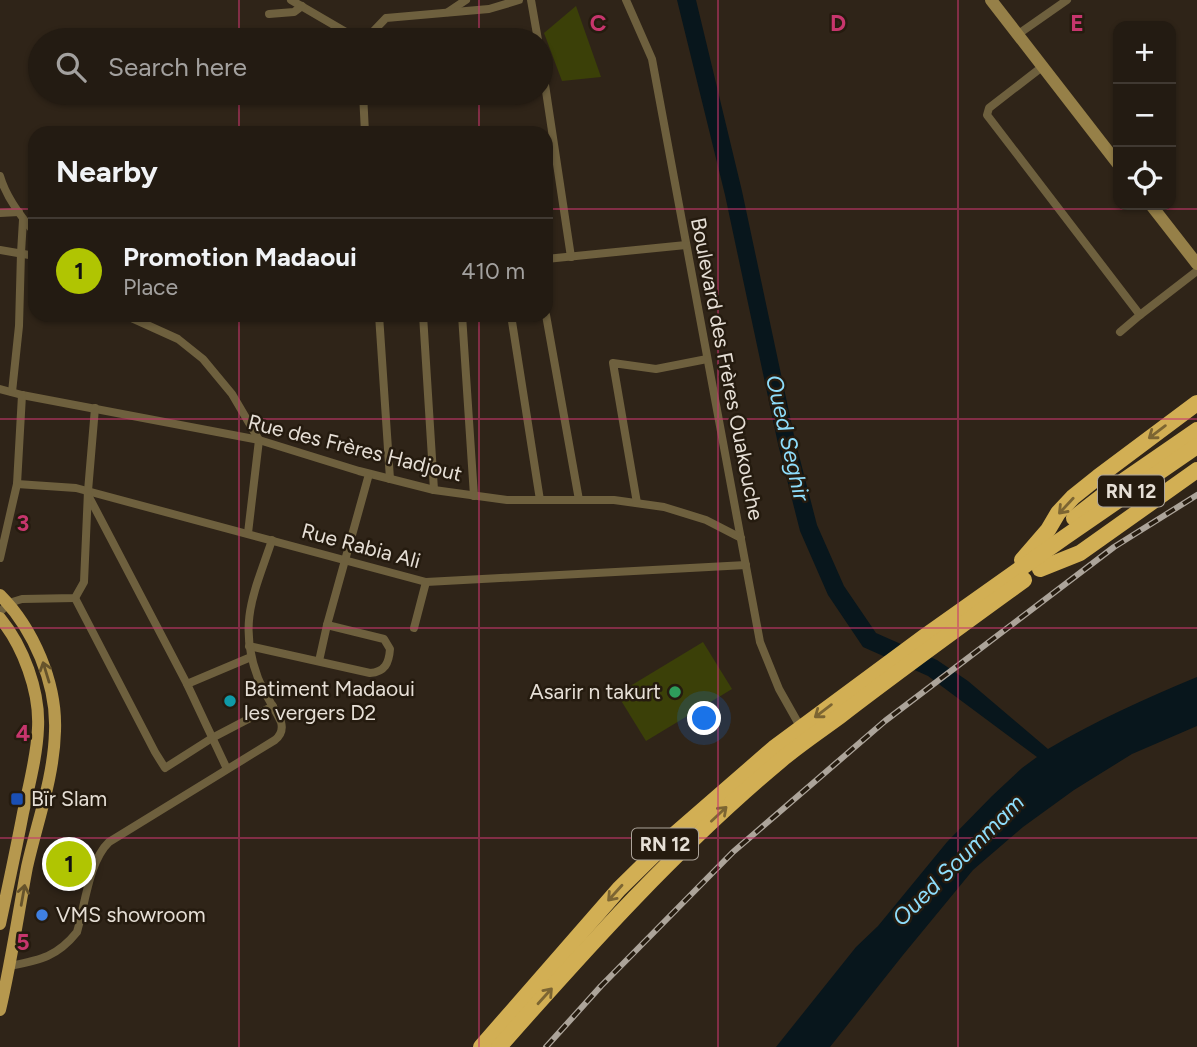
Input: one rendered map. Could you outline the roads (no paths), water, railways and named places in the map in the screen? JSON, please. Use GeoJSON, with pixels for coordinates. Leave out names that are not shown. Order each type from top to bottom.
{"type":"FeatureCollection","features":[{"type":"Feature","properties":{"kind":"highway"},"geometry":{"type":"LineString","coordinates":[[1005,580],[1066,505],[1098,477],[1197,403]]}},
{"type":"Feature","properties":{"kind":"highway","name":"RN 12"},"geometry":{"type":"LineString","coordinates":[[499,1047],[583,953],[687,845],[805,734],[1005,580],[1060,529],[1197,430]]}},
{"type":"Feature","properties":{"kind":"highway","name":"RN 12"},"geometry":{"type":"LineString","coordinates":[[1040,569],[1068,541],[1197,446]]}},
{"type":"Feature","properties":{"kind":"highway","name":"RN 12"},"geometry":{"type":"LineString","coordinates":[[1005,580],[1197,456]]}},
{"type":"Feature","properties":{"kind":"highway","name":"RN 12"},"geometry":{"type":"LineString","coordinates":[[925,644],[1040,569],[1080,553],[1197,470]]}},
{"type":"Feature","properties":{"kind":"highway","name":"RN 12"},"geometry":{"type":"LineString","coordinates":[[481,1047],[619,888],[718,796],[775,748],[805,734]]}},
{"type":"Feature","properties":{"kind":"main road"},"geometry":{"type":"LineString","coordinates":[[0,1010],[27,867],[52,762],[56,729],[46,668],[33,640],[3,603]]}},
{"type":"Feature","properties":{"kind":"main road"},"geometry":{"type":"LineString","coordinates":[[0,618],[30,670],[38,726],[35,755],[0,924]]}},
{"type":"Feature","properties":{"kind":"street"},"geometry":{"type":"LineString","coordinates":[[291,0],[339,28]]}},
{"type":"Feature","properties":{"kind":"street"},"geometry":{"type":"LineString","coordinates":[[446,13],[466,0]]}},
{"type":"Feature","properties":{"kind":"street"},"geometry":{"type":"LineString","coordinates":[[376,28],[386,18],[489,9],[519,0]]}},
{"type":"Feature","properties":{"kind":"street"},"geometry":{"type":"LineString","coordinates":[[531,0],[536,28]]}},
{"type":"Feature","properties":{"kind":"street","name":"Boulevard des Frères Ouakouche"},"geometry":{"type":"LineString","coordinates":[[626,0],[652,59],[760,642],[779,689],[805,734]]}},
{"type":"Feature","properties":{"kind":"street"},"geometry":{"type":"LineString","coordinates":[[990,0],[1113,158]]}},
{"type":"Feature","properties":{"kind":"street"},"geometry":{"type":"LineString","coordinates":[[1017,35],[1067,0]]}},
{"type":"Feature","properties":{"kind":"street"},"geometry":{"type":"LineString","coordinates":[[268,14],[294,12],[302,6]]}},
{"type":"Feature","properties":{"kind":"street"},"geometry":{"type":"LineString","coordinates":[[1042,67],[989,108],[987,115],[1140,315]]}},
{"type":"Feature","properties":{"kind":"street"},"geometry":{"type":"LineString","coordinates":[[364,105],[365,126]]}},
{"type":"Feature","properties":{"kind":"street"},"geometry":{"type":"LineString","coordinates":[[548,105],[551,126]]}},
{"type":"Feature","properties":{"kind":"street"},"geometry":{"type":"LineString","coordinates":[[553,138],[571,257]]}},
{"type":"Feature","properties":{"kind":"street"},"geometry":{"type":"LineString","coordinates":[[0,176],[28,224]]}},
{"type":"Feature","properties":{"kind":"street"},"geometry":{"type":"LineString","coordinates":[[1154,210],[1197,264]]}},
{"type":"Feature","properties":{"kind":"street"},"geometry":{"type":"LineString","coordinates":[[0,213],[21,216]]}},
{"type":"Feature","properties":{"kind":"street"},"geometry":{"type":"LineString","coordinates":[[12,393],[19,326],[21,216]]}},
{"type":"Feature","properties":{"kind":"street"},"geometry":{"type":"LineString","coordinates":[[553,258],[686,245]]}},
{"type":"Feature","properties":{"kind":"street"},"geometry":{"type":"LineString","coordinates":[[0,250],[28,254]]}},
{"type":"Feature","properties":{"kind":"street"},"geometry":{"type":"LineString","coordinates":[[1120,332],[1197,271]]}},
{"type":"Feature","properties":{"kind":"street"},"geometry":{"type":"LineString","coordinates":[[140,322],[178,339],[203,359],[232,394],[259,440],[248,533]]}},
{"type":"Feature","properties":{"kind":"street"},"geometry":{"type":"LineString","coordinates":[[379,322],[390,479]]}},
{"type":"Feature","properties":{"kind":"street"},"geometry":{"type":"LineString","coordinates":[[423,322],[434,490]]}},
{"type":"Feature","properties":{"kind":"street"},"geometry":{"type":"LineString","coordinates":[[462,322],[474,496]]}},
{"type":"Feature","properties":{"kind":"street"},"geometry":{"type":"LineString","coordinates":[[512,322],[540,500]]}},
{"type":"Feature","properties":{"kind":"street"},"geometry":{"type":"LineString","coordinates":[[547,322],[579,500]]}},
{"type":"Feature","properties":{"kind":"street"},"geometry":{"type":"LineString","coordinates":[[637,503],[613,363],[656,369],[707,359]]}},
{"type":"Feature","properties":{"kind":"street","name":"Rue des Frères Hadjout"},"geometry":{"type":"LineString","coordinates":[[0,389],[259,440],[369,474],[434,490],[507,500],[614,500],[664,506],[706,520],[741,538]]}},
{"type":"Feature","properties":{"kind":"street"},"geometry":{"type":"LineString","coordinates":[[0,558],[17,484],[22,395]]}},
{"type":"Feature","properties":{"kind":"street"},"geometry":{"type":"LineString","coordinates":[[75,598],[84,582],[95,408]]}},
{"type":"Feature","properties":{"kind":"street"},"geometry":{"type":"LineString","coordinates":[[319,661],[369,474]]}},
{"type":"Feature","properties":{"kind":"street","name":"Rue Rabia Ali"},"geometry":{"type":"LineString","coordinates":[[17,484],[76,488],[426,582],[746,565]]}},
{"type":"Feature","properties":{"kind":"street"},"geometry":{"type":"LineString","coordinates":[[88,493],[187,684],[227,769]]}},
{"type":"Feature","properties":{"kind":"street"},"geometry":{"type":"LineString","coordinates":[[10,966],[41,960],[69,941],[76,932],[96,860],[104,847],[280,735],[282,725],[259,680],[251,657],[247,626],[249,610],[272,540]]}},
{"type":"Feature","properties":{"kind":"street"},"geometry":{"type":"LineString","coordinates":[[414,628],[426,582]]}},
{"type":"Feature","properties":{"kind":"street"},"geometry":{"type":"LineString","coordinates":[[3,603],[22,599],[75,598]]}},
{"type":"Feature","properties":{"kind":"street"},"geometry":{"type":"LineString","coordinates":[[75,598],[155,752],[166,768],[212,738],[273,706]]}},
{"type":"Feature","properties":{"kind":"street"},"geometry":{"type":"LineString","coordinates":[[249,646],[370,673],[383,670],[387,665],[390,649],[384,639],[327,625]]}},
{"type":"Feature","properties":{"kind":"street"},"geometry":{"type":"LineString","coordinates":[[187,684],[251,657]]}},
{"type":"Feature","properties":{"kind":"water"},"geometry":{"type":"Polygon","coordinates":[[[677,0],[696,0],[742,191],[795,440],[817,525],[844,586],[876,633],[937,660],[968,681],[1048,749],[1121,710],[1197,677],[1197,726],[1132,754],[1074,790],[1023,827],[973,870],[830,1047],[776,1047],[856,947],[878,926],[947,842],[992,796],[1037,757],[928,676],[863,647],[828,595],[800,531],[778,444],[725,195],[677,0]]]}},
{"type":"Feature","properties":{"kind":"railway"},"geometry":{"type":"LineString","coordinates":[[546,1047],[601,986],[733,852],[885,721],[1114,547],[1197,495]]}},
{"type":"Feature","properties":{"kind":"place","name":"Asarir n takurt"},"geometry":{"type":"Point","coordinates":[675,692]}},
{"type":"Feature","properties":{"kind":"place","name":"Batiment Madaoui les vergers D2"},"geometry":{"type":"Point","coordinates":[230,701]}},
{"type":"Feature","properties":{"kind":"place","name":"Bïr Slam"},"geometry":{"type":"Point","coordinates":[17,799]}},
{"type":"Feature","properties":{"kind":"place","name":"Promotion Madaoui"},"geometry":{"type":"Point","coordinates":[69,864]}},
{"type":"Feature","properties":{"kind":"place","name":"VMS showroom"},"geometry":{"type":"Point","coordinates":[42,915]}},
{"type":"Feature","properties":{"kind":"water label","name":"Oued Seghir"},"geometry":{"type":"Point","coordinates":[788,438]}},
{"type":"Feature","properties":{"kind":"water label","name":"Oued Soummam"},"geometry":{"type":"Point","coordinates":[958,860]}}]}
